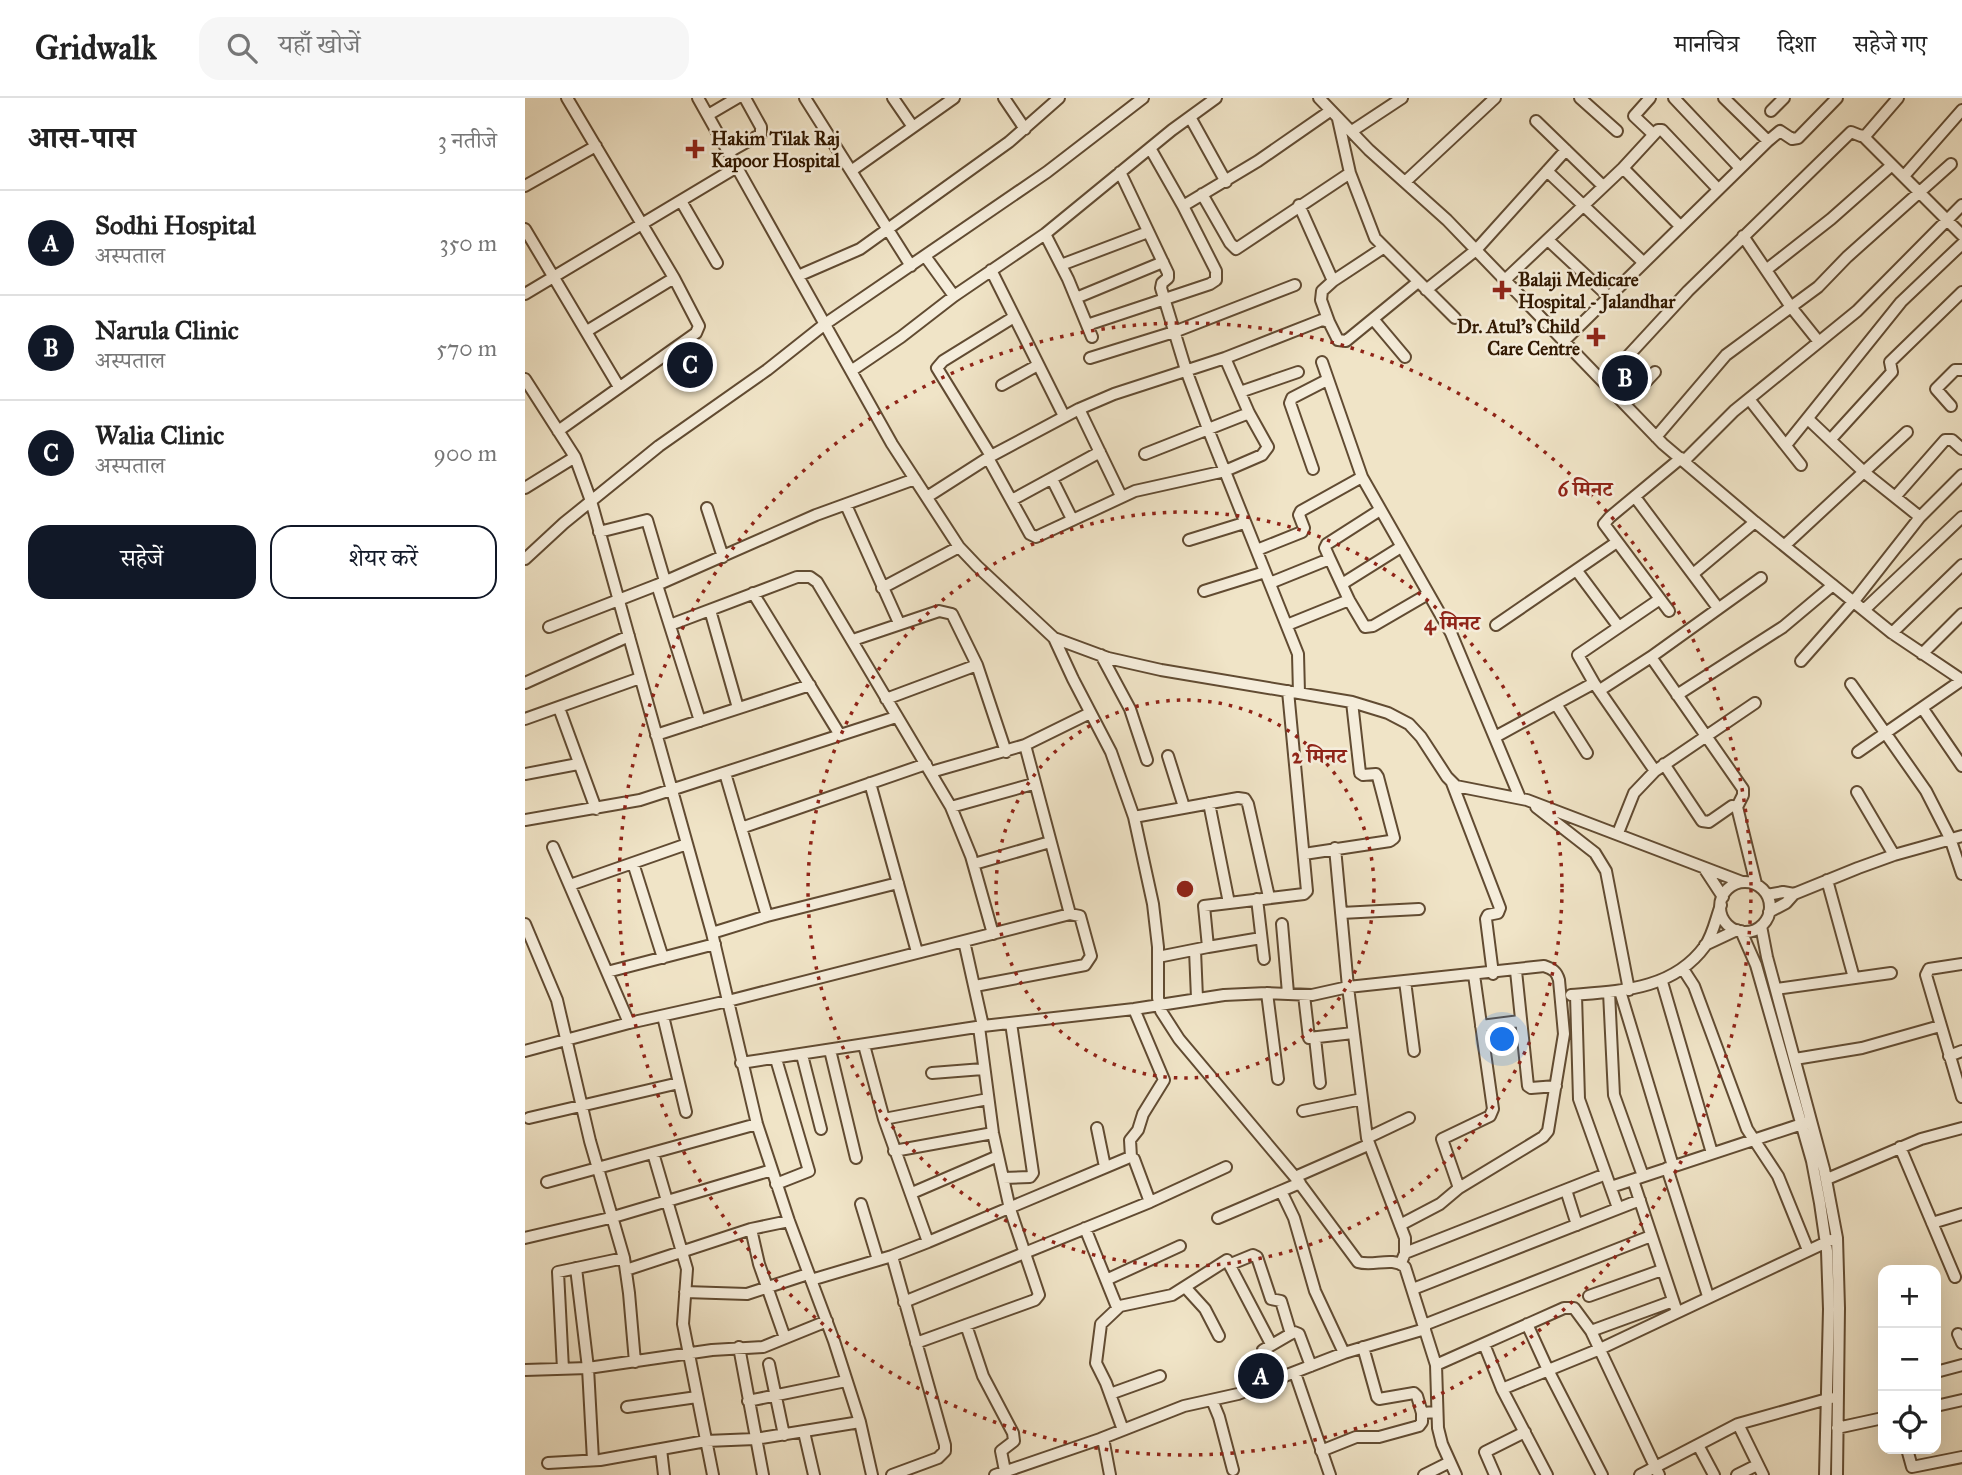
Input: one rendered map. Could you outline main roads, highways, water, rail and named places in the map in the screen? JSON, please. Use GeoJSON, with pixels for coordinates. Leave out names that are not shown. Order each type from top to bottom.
{"type":"FeatureCollection","features":[{"type":"Feature","properties":{"kind":"place","name":"Hakim Tilak Raj Kapoor Hospital"},"geometry":{"type":"Point","coordinates":[695,149]}},
{"type":"Feature","properties":{"kind":"place","name":"Balaji Medicare Hospital - Jalandhar"},"geometry":{"type":"Point","coordinates":[1502,290]}},
{"type":"Feature","properties":{"kind":"place","name":"Dr. Atul's Child Care Centre"},"geometry":{"type":"Point","coordinates":[1596,337]}},
{"type":"Feature","properties":{"kind":"place","name":"Walia Clinic"},"geometry":{"type":"Point","coordinates":[690,365]}},
{"type":"Feature","properties":{"kind":"place","name":"Narula Clinic"},"geometry":{"type":"Point","coordinates":[1625,378]}},
{"type":"Feature","properties":{"kind":"place","name":"Sodhi Hospital"},"geometry":{"type":"Point","coordinates":[1261,1376]}}]}
